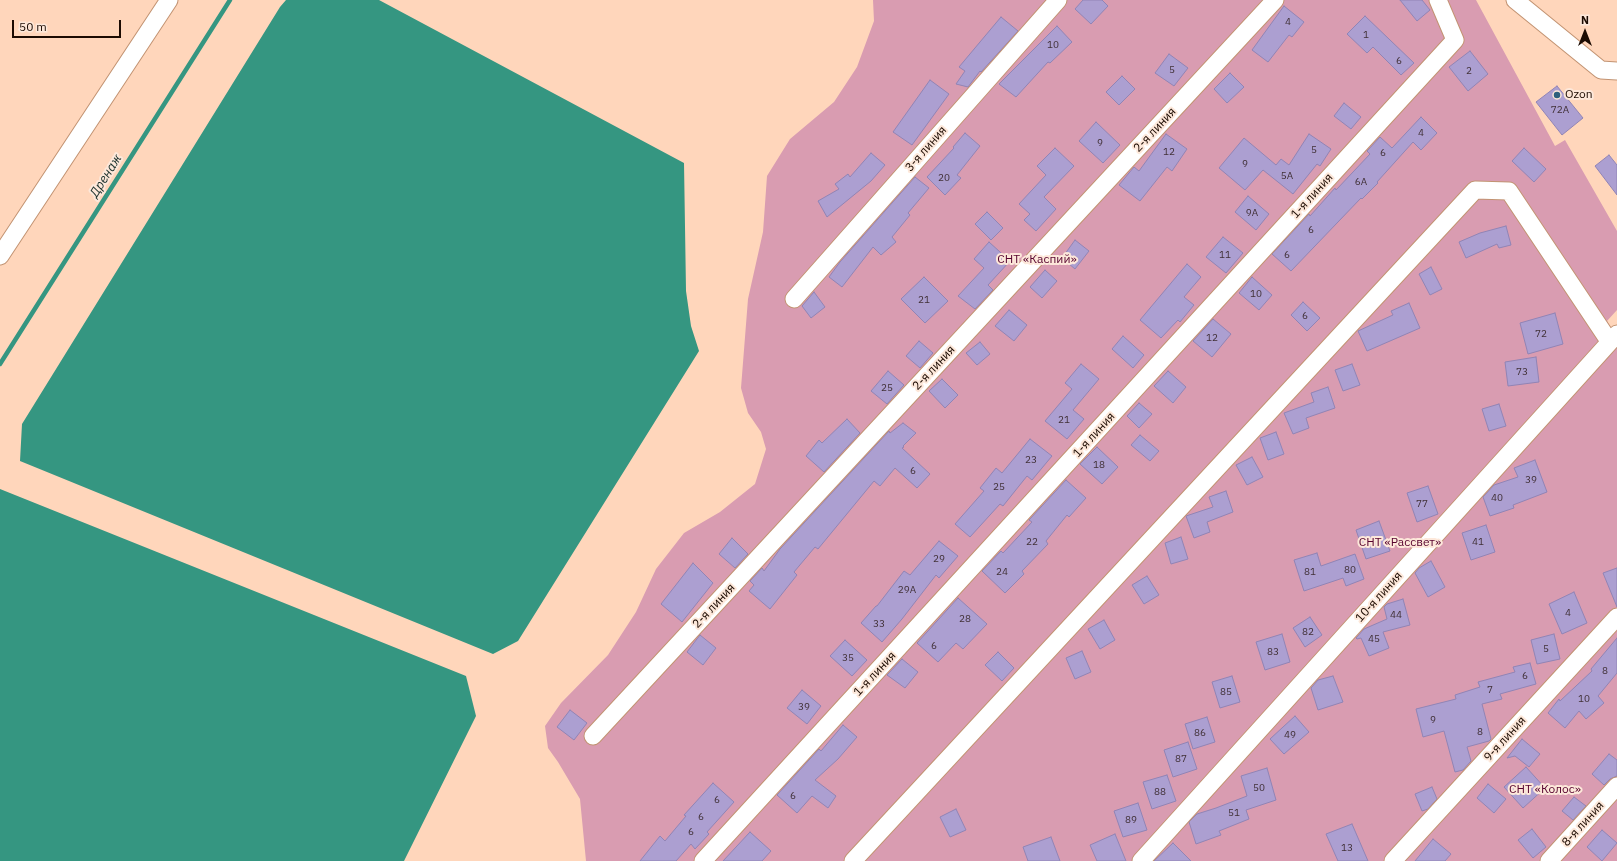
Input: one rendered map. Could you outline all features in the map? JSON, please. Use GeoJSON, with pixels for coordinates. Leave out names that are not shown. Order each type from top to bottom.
{"type":"FeatureCollection","features":[{"type":"Feature","properties":{"kind":"street"},"geometry":{"type":"LineString","coordinates":[[0,256],[169,0]]}},
{"type":"Feature","properties":{"kind":"street","name":"3-я линия"},"geometry":{"type":"LineString","coordinates":[[794,299],[1058,0]]}},
{"type":"Feature","properties":{"kind":"street","name":"2-я линия"},"geometry":{"type":"LineString","coordinates":[[593,736],[1275,0]]}},
{"type":"Feature","properties":{"kind":"street","name":"1-я линия"},"geometry":{"type":"LineString","coordinates":[[702,861],[1455,40],[1438,0]]}},
{"type":"Feature","properties":{"kind":"street"},"geometry":{"type":"LineString","coordinates":[[1515,0],[1601,70],[1617,71]]}},
{"type":"Feature","properties":{"kind":"street"},"geometry":{"type":"LineString","coordinates":[[853,861],[1475,190],[1509,191],[1613,337]]}},
{"type":"Feature","properties":{"kind":"street","name":"10-я линия"},"geometry":{"type":"LineString","coordinates":[[1141,861],[1613,337]]}},
{"type":"Feature","properties":{"kind":"street","name":"9-я линия"},"geometry":{"type":"LineString","coordinates":[[1393,861],[1617,617]]}},
{"type":"Feature","properties":{"kind":"street","name":"8-я линия"},"geometry":{"type":"LineString","coordinates":[[1549,861],[1617,786]]}},
{"type":"Feature","properties":{"kind":"green space"},"geometry":{"type":"Polygon","coordinates":[[[873,0],[1476,0],[1555,146],[1565,140],[1617,231],[1617,310],[1607,321],[1617,338],[1617,861],[586,861],[580,799],[548,748],[545,726],[561,703],[608,655],[636,612],[656,569],[684,533],[720,512],[755,484],[766,449],[761,432],[748,413],[741,388],[748,299],[763,232],[767,176],[790,139],[834,102],[857,67],[874,21],[873,0]]]}},
{"type":"Feature","properties":{"kind":"water"},"geometry":{"type":"Polygon","coordinates":[[[286,0],[379,0],[684,163],[686,291],[691,326],[699,351],[518,641],[493,654],[20,461],[22,424],[280,7],[286,0]]]}},
{"type":"Feature","properties":{"kind":"water"},"geometry":{"type":"Polygon","coordinates":[[[0,489],[466,676],[476,716],[404,861],[0,861],[0,489]]]}},
{"type":"Feature","properties":{"kind":"building"},"geometry":{"type":"Polygon","coordinates":[[[1083,0],[1102,0],[1108,6],[1091,24],[1075,9],[1083,0]]]}},
{"type":"Feature","properties":{"kind":"building"},"geometry":{"type":"Polygon","coordinates":[[[1400,0],[1422,0],[1430,10],[1417,21],[1400,0]]]}},
{"type":"Feature","properties":{"kind":"building"},"geometry":{"type":"Polygon","coordinates":[[[1284,6],[1304,22],[1292,37],[1289,35],[1268,62],[1252,50],[1284,6]]]}},
{"type":"Feature","properties":{"kind":"building"},"geometry":{"type":"Polygon","coordinates":[[[1365,16],[1414,63],[1401,75],[1373,47],[1367,53],[1347,34],[1365,16]]]}},
{"type":"Feature","properties":{"kind":"building"},"geometry":{"type":"Polygon","coordinates":[[[1001,17],[1018,31],[981,72],[980,71],[968,87],[956,84],[965,71],[959,67],[1001,17]]]}},
{"type":"Feature","properties":{"kind":"building"},"geometry":{"type":"Polygon","coordinates":[[[1057,26],[1072,42],[1050,63],[1048,62],[1016,97],[999,84],[1057,26]]]}},
{"type":"Feature","properties":{"kind":"building"},"geometry":{"type":"Polygon","coordinates":[[[1470,51],[1488,74],[1468,91],[1449,67],[1470,51]]]}},
{"type":"Feature","properties":{"kind":"building"},"geometry":{"type":"Polygon","coordinates":[[[1169,54],[1188,68],[1174,86],[1155,73],[1169,54]]]}},
{"type":"Feature","properties":{"kind":"building"},"geometry":{"type":"Polygon","coordinates":[[[1230,73],[1244,87],[1227,103],[1214,89],[1230,73]]]}},
{"type":"Feature","properties":{"kind":"building"},"geometry":{"type":"Polygon","coordinates":[[[1122,76],[1135,89],[1119,105],[1106,92],[1122,76]]]}},
{"type":"Feature","properties":{"kind":"building"},"geometry":{"type":"Polygon","coordinates":[[[930,80],[949,94],[912,145],[893,132],[930,80]]]}},
{"type":"Feature","properties":{"kind":"building"},"geometry":{"type":"Polygon","coordinates":[[[1557,86],[1583,118],[1562,135],[1536,102],[1557,86]]]}},
{"type":"Feature","properties":{"kind":"building"},"geometry":{"type":"Polygon","coordinates":[[[1344,103],[1361,117],[1351,129],[1334,116],[1344,103]]]}},
{"type":"Feature","properties":{"kind":"building"},"geometry":{"type":"Polygon","coordinates":[[[1421,117],[1437,133],[1421,150],[1413,142],[1377,182],[1378,183],[1362,199],[1361,198],[1291,271],[1272,254],[1309,214],[1310,216],[1335,188],[1336,190],[1370,154],[1367,151],[1380,137],[1392,148],[1421,117]]]}},
{"type":"Feature","properties":{"kind":"building"},"geometry":{"type":"Polygon","coordinates":[[[1096,122],[1120,145],[1103,163],[1079,141],[1096,122]]]}},
{"type":"Feature","properties":{"kind":"building"},"geometry":{"type":"Polygon","coordinates":[[[965,133],[980,146],[957,175],[961,178],[945,195],[927,177],[954,148],[953,147],[965,133]]]}},
{"type":"Feature","properties":{"kind":"building"},"geometry":{"type":"Polygon","coordinates":[[[1166,134],[1187,149],[1172,171],[1167,167],[1140,201],[1119,185],[1134,167],[1139,171],[1166,134]]]}},
{"type":"Feature","properties":{"kind":"building"},"geometry":{"type":"Polygon","coordinates":[[[1309,134],[1331,149],[1320,166],[1317,164],[1293,194],[1263,170],[1245,190],[1219,168],[1244,138],[1276,165],[1281,159],[1289,165],[1309,134]]]}},
{"type":"Feature","properties":{"kind":"building"},"geometry":{"type":"Polygon","coordinates":[[[1055,148],[1074,166],[1044,197],[1056,209],[1036,231],[1024,220],[1030,214],[1019,204],[1046,175],[1037,166],[1055,148]]]}},
{"type":"Feature","properties":{"kind":"building"},"geometry":{"type":"Polygon","coordinates":[[[1524,148],[1546,169],[1534,182],[1512,161],[1524,148]]]}},
{"type":"Feature","properties":{"kind":"building"},"geometry":{"type":"Polygon","coordinates":[[[871,153],[885,165],[871,181],[827,217],[818,201],[839,189],[835,184],[848,174],[850,177],[871,153]]]}},
{"type":"Feature","properties":{"kind":"building"},"geometry":{"type":"Polygon","coordinates":[[[1609,155],[1617,165],[1617,195],[1595,166],[1609,155]]]}},
{"type":"Feature","properties":{"kind":"building"},"geometry":{"type":"Polygon","coordinates":[[[915,177],[929,188],[908,213],[910,215],[892,237],[896,242],[881,255],[873,247],[842,287],[829,277],[840,262],[915,177]]]}},
{"type":"Feature","properties":{"kind":"building"},"geometry":{"type":"Polygon","coordinates":[[[1248,196],[1269,214],[1256,230],[1235,212],[1248,196]]]}},
{"type":"Feature","properties":{"kind":"building"},"geometry":{"type":"Polygon","coordinates":[[[987,212],[1003,228],[991,240],[975,224],[987,212]]]}},
{"type":"Feature","properties":{"kind":"building"},"geometry":{"type":"Polygon","coordinates":[[[1506,226],[1511,245],[1499,248],[1497,244],[1466,258],[1459,242],[1480,233],[1506,226]]]}},
{"type":"Feature","properties":{"kind":"building"},"geometry":{"type":"Polygon","coordinates":[[[1223,237],[1243,253],[1226,273],[1206,257],[1223,237]]]}},
{"type":"Feature","properties":{"kind":"building"},"geometry":{"type":"Polygon","coordinates":[[[1075,240],[1089,251],[1075,269],[1062,258],[1075,240]]]}},
{"type":"Feature","properties":{"kind":"building"},"geometry":{"type":"Polygon","coordinates":[[[989,242],[1010,261],[988,285],[993,290],[975,309],[958,296],[984,268],[974,259],[989,242]]]}},
{"type":"Feature","properties":{"kind":"building"},"geometry":{"type":"Polygon","coordinates":[[[1187,264],[1201,277],[1184,297],[1194,305],[1180,322],[1178,320],[1161,338],[1140,320],[1187,264]]]}},
{"type":"Feature","properties":{"kind":"building"},"geometry":{"type":"Polygon","coordinates":[[[1431,267],[1442,289],[1430,295],[1419,274],[1431,267]]]}},
{"type":"Feature","properties":{"kind":"building"},"geometry":{"type":"Polygon","coordinates":[[[1045,270],[1057,281],[1042,298],[1030,287],[1045,270]]]}},
{"type":"Feature","properties":{"kind":"building"},"geometry":{"type":"Polygon","coordinates":[[[924,277],[948,301],[925,323],[901,299],[924,277]]]}},
{"type":"Feature","properties":{"kind":"building"},"geometry":{"type":"Polygon","coordinates":[[[1252,277],[1272,295],[1259,310],[1239,293],[1252,277]]]}},
{"type":"Feature","properties":{"kind":"building"},"geometry":{"type":"Polygon","coordinates":[[[814,292],[825,307],[811,318],[802,306],[814,292]]]}},
{"type":"Feature","properties":{"kind":"building"},"geometry":{"type":"Polygon","coordinates":[[[1303,302],[1320,318],[1307,331],[1291,315],[1303,302]]]}},
{"type":"Feature","properties":{"kind":"building"},"geometry":{"type":"Polygon","coordinates":[[[1409,303],[1420,328],[1367,351],[1358,331],[1393,315],[1391,311],[1409,303]]]}},
{"type":"Feature","properties":{"kind":"building"},"geometry":{"type":"Polygon","coordinates":[[[1009,310],[1027,325],[1014,341],[995,326],[1009,310]]]}},
{"type":"Feature","properties":{"kind":"building"},"geometry":{"type":"Polygon","coordinates":[[[1555,313],[1563,344],[1528,354],[1520,323],[1555,313]]]}},
{"type":"Feature","properties":{"kind":"building"},"geometry":{"type":"Polygon","coordinates":[[[1213,319],[1231,334],[1212,357],[1193,341],[1213,319]]]}},
{"type":"Feature","properties":{"kind":"building"},"geometry":{"type":"Polygon","coordinates":[[[1123,336],[1144,355],[1133,368],[1112,349],[1123,336]]]}},
{"type":"Feature","properties":{"kind":"building"},"geometry":{"type":"Polygon","coordinates":[[[919,341],[933,353],[920,368],[906,356],[919,341]]]}},
{"type":"Feature","properties":{"kind":"building"},"geometry":{"type":"Polygon","coordinates":[[[980,342],[990,354],[977,365],[966,353],[980,342]]]}},
{"type":"Feature","properties":{"kind":"building"},"geometry":{"type":"Polygon","coordinates":[[[1536,357],[1539,382],[1508,386],[1505,362],[1536,357]]]}},
{"type":"Feature","properties":{"kind":"building"},"geometry":{"type":"Polygon","coordinates":[[[1081,364],[1099,379],[1073,410],[1084,419],[1067,439],[1045,421],[1072,389],[1065,383],[1081,364]]]}},
{"type":"Feature","properties":{"kind":"building"},"geometry":{"type":"Polygon","coordinates":[[[1352,364],[1360,385],[1343,391],[1335,370],[1352,364]]]}},
{"type":"Feature","properties":{"kind":"building"},"geometry":{"type":"Polygon","coordinates":[[[888,371],[904,385],[887,404],[871,391],[888,371]]]}},
{"type":"Feature","properties":{"kind":"building"},"geometry":{"type":"Polygon","coordinates":[[[1168,371],[1186,387],[1173,403],[1154,386],[1168,371]]]}},
{"type":"Feature","properties":{"kind":"building"},"geometry":{"type":"Polygon","coordinates":[[[942,379],[958,395],[945,408],[929,391],[942,379]]]}},
{"type":"Feature","properties":{"kind":"building"},"geometry":{"type":"Polygon","coordinates":[[[1328,387],[1335,408],[1306,418],[1309,428],[1293,434],[1284,413],[1314,402],[1311,393],[1328,387]]]}},
{"type":"Feature","properties":{"kind":"building"},"geometry":{"type":"Polygon","coordinates":[[[1139,403],[1152,414],[1139,428],[1127,416],[1139,403]]]}},
{"type":"Feature","properties":{"kind":"building"},"geometry":{"type":"Polygon","coordinates":[[[1499,404],[1506,426],[1489,431],[1482,409],[1499,404]]]}},
{"type":"Feature","properties":{"kind":"building"},"geometry":{"type":"Polygon","coordinates":[[[847,419],[860,433],[824,472],[806,456],[819,440],[822,443],[847,419]]]}},
{"type":"Feature","properties":{"kind":"building"},"geometry":{"type":"Polygon","coordinates":[[[903,423],[916,433],[902,448],[930,474],[917,488],[895,468],[880,486],[874,481],[818,549],[815,547],[794,572],[797,575],[770,609],[749,591],[754,585],[750,581],[762,568],[764,571],[780,549],[889,431],[890,433],[903,423]]]}},
{"type":"Feature","properties":{"kind":"building"},"geometry":{"type":"Polygon","coordinates":[[[1276,432],[1284,454],[1268,460],[1260,438],[1276,432]]]}},
{"type":"Feature","properties":{"kind":"building"},"geometry":{"type":"Polygon","coordinates":[[[1140,435],[1159,451],[1150,461],[1131,445],[1140,435]]]}},
{"type":"Feature","properties":{"kind":"building"},"geometry":{"type":"Polygon","coordinates":[[[1030,439],[1052,456],[1032,480],[1027,476],[1003,506],[1000,504],[970,537],[955,524],[984,491],[980,488],[996,468],[1002,473],[1030,439]]]}},
{"type":"Feature","properties":{"kind":"building"},"geometry":{"type":"Polygon","coordinates":[[[1097,447],[1118,467],[1102,484],[1080,464],[1097,447]]]}},
{"type":"Feature","properties":{"kind":"building"},"geometry":{"type":"Polygon","coordinates":[[[1252,457],[1263,477],[1247,485],[1236,465],[1252,457]]]}},
{"type":"Feature","properties":{"kind":"building"},"geometry":{"type":"Polygon","coordinates":[[[1535,460],[1547,492],[1513,505],[1514,508],[1490,516],[1483,497],[1494,485],[1518,477],[1514,468],[1535,460]]]}},
{"type":"Feature","properties":{"kind":"building"},"geometry":{"type":"Polygon","coordinates":[[[1066,480],[1086,498],[1069,517],[1067,515],[1046,541],[1048,544],[1022,571],[1024,574],[1005,593],[982,571],[1001,551],[1003,553],[1032,522],[1029,520],[1066,480]]]}},
{"type":"Feature","properties":{"kind":"building"},"geometry":{"type":"Polygon","coordinates":[[[1428,486],[1438,514],[1417,522],[1407,493],[1428,486]]]}},
{"type":"Feature","properties":{"kind":"building"},"geometry":{"type":"Polygon","coordinates":[[[1226,491],[1233,512],[1207,522],[1210,532],[1194,538],[1186,516],[1213,507],[1209,497],[1226,491]]]}},
{"type":"Feature","properties":{"kind":"building"},"geometry":{"type":"Polygon","coordinates":[[[1379,521],[1390,551],[1366,559],[1356,530],[1379,521]]]}},
{"type":"Feature","properties":{"kind":"building"},"geometry":{"type":"Polygon","coordinates":[[[1486,525],[1495,552],[1471,560],[1462,533],[1486,525]]]}},
{"type":"Feature","properties":{"kind":"building"},"geometry":{"type":"Polygon","coordinates":[[[1181,537],[1188,559],[1171,564],[1165,543],[1181,537]]]}},
{"type":"Feature","properties":{"kind":"building"},"geometry":{"type":"Polygon","coordinates":[[[732,538],[748,554],[735,568],[719,554],[732,538]]]}},
{"type":"Feature","properties":{"kind":"building"},"geometry":{"type":"Polygon","coordinates":[[[939,541],[958,556],[939,578],[936,575],[882,642],[861,623],[877,606],[904,571],[910,575],[939,541]]]}},
{"type":"Feature","properties":{"kind":"building"},"geometry":{"type":"Polygon","coordinates":[[[1317,553],[1321,566],[1355,554],[1364,579],[1346,586],[1343,578],[1304,591],[1294,560],[1317,553]]]}},
{"type":"Feature","properties":{"kind":"building"},"geometry":{"type":"Polygon","coordinates":[[[1431,561],[1445,587],[1428,597],[1415,573],[1419,568],[1431,561]]]}},
{"type":"Feature","properties":{"kind":"building"},"geometry":{"type":"Polygon","coordinates":[[[693,563],[713,583],[682,622],[661,604],[693,563]]]}},
{"type":"Feature","properties":{"kind":"building"},"geometry":{"type":"Polygon","coordinates":[[[1617,568],[1617,607],[1603,573],[1617,568]]]}},
{"type":"Feature","properties":{"kind":"building"},"geometry":{"type":"Polygon","coordinates":[[[1147,576],[1159,595],[1144,604],[1132,585],[1147,576]]]}},
{"type":"Feature","properties":{"kind":"building"},"geometry":{"type":"Polygon","coordinates":[[[1574,592],[1587,623],[1562,634],[1549,604],[1574,592]]]}},
{"type":"Feature","properties":{"kind":"building"},"geometry":{"type":"Polygon","coordinates":[[[958,598],[987,624],[963,649],[956,643],[938,662],[917,643],[958,598]]]}},
{"type":"Feature","properties":{"kind":"building"},"geometry":{"type":"Polygon","coordinates":[[[1403,599],[1410,625],[1383,632],[1389,648],[1369,656],[1361,638],[1356,638],[1364,629],[1387,619],[1384,607],[1387,604],[1403,599]]]}},
{"type":"Feature","properties":{"kind":"building"},"geometry":{"type":"Polygon","coordinates":[[[1310,617],[1322,635],[1305,647],[1293,628],[1310,617]]]}},
{"type":"Feature","properties":{"kind":"building"},"geometry":{"type":"Polygon","coordinates":[[[1104,620],[1115,640],[1100,649],[1088,629],[1104,620]]]}},
{"type":"Feature","properties":{"kind":"building"},"geometry":{"type":"Polygon","coordinates":[[[1282,634],[1290,662],[1265,670],[1256,642],[1282,634]]]}},
{"type":"Feature","properties":{"kind":"building"},"geometry":{"type":"Polygon","coordinates":[[[1554,634],[1560,659],[1537,664],[1531,640],[1554,634]]]}},
{"type":"Feature","properties":{"kind":"building"},"geometry":{"type":"Polygon","coordinates":[[[700,635],[716,648],[703,665],[687,652],[700,635]]]}},
{"type":"Feature","properties":{"kind":"building"},"geometry":{"type":"Polygon","coordinates":[[[1617,638],[1617,673],[1598,696],[1604,703],[1586,719],[1579,711],[1565,728],[1548,713],[1559,699],[1560,701],[1592,671],[1591,669],[1617,638]]]}},
{"type":"Feature","properties":{"kind":"building"},"geometry":{"type":"Polygon","coordinates":[[[845,640],[867,660],[852,676],[830,656],[845,640]]]}},
{"type":"Feature","properties":{"kind":"building"},"geometry":{"type":"Polygon","coordinates":[[[1082,651],[1091,672],[1075,679],[1066,658],[1082,651]]]}},
{"type":"Feature","properties":{"kind":"building"},"geometry":{"type":"Polygon","coordinates":[[[998,652],[1014,668],[1002,681],[985,665],[998,652]]]}},
{"type":"Feature","properties":{"kind":"building"},"geometry":{"type":"Polygon","coordinates":[[[902,659],[918,672],[905,688],[887,675],[902,659]]]}},
{"type":"Feature","properties":{"kind":"building"},"geometry":{"type":"Polygon","coordinates":[[[1530,663],[1536,684],[1500,694],[1502,699],[1482,704],[1491,739],[1489,741],[1467,747],[1471,761],[1463,770],[1455,772],[1444,731],[1423,737],[1416,709],[1456,699],[1455,695],[1480,687],[1478,682],[1515,672],[1513,667],[1530,663]]]}},
{"type":"Feature","properties":{"kind":"building"},"geometry":{"type":"Polygon","coordinates":[[[1232,676],[1240,702],[1220,708],[1212,682],[1232,676]]]}},
{"type":"Feature","properties":{"kind":"building"},"geometry":{"type":"Polygon","coordinates":[[[1333,676],[1343,702],[1318,710],[1311,688],[1318,680],[1333,676]]]}},
{"type":"Feature","properties":{"kind":"building"},"geometry":{"type":"Polygon","coordinates":[[[802,690],[821,706],[807,724],[787,708],[802,690]]]}},
{"type":"Feature","properties":{"kind":"building"},"geometry":{"type":"Polygon","coordinates":[[[570,710],[587,723],[574,740],[557,727],[570,710]]]}},
{"type":"Feature","properties":{"kind":"building"},"geometry":{"type":"Polygon","coordinates":[[[1295,716],[1309,732],[1284,754],[1270,739],[1295,716]]]}},
{"type":"Feature","properties":{"kind":"building"},"geometry":{"type":"Polygon","coordinates":[[[1207,717],[1215,742],[1193,749],[1185,724],[1207,717]]]}},
{"type":"Feature","properties":{"kind":"building"},"geometry":{"type":"Polygon","coordinates":[[[843,725],[857,737],[838,759],[815,780],[836,796],[828,808],[812,796],[797,813],[777,795],[819,749],[821,751],[843,725]]]}},
{"type":"Feature","properties":{"kind":"building"},"geometry":{"type":"Polygon","coordinates":[[[1522,739],[1540,754],[1529,767],[1515,756],[1507,758],[1522,739]]]}},
{"type":"Feature","properties":{"kind":"building"},"geometry":{"type":"Polygon","coordinates":[[[1188,742],[1197,769],[1173,777],[1164,750],[1188,742]]]}},
{"type":"Feature","properties":{"kind":"building"},"geometry":{"type":"Polygon","coordinates":[[[1609,754],[1617,760],[1617,776],[1610,779],[1604,785],[1592,774],[1609,754]]]}},
{"type":"Feature","properties":{"kind":"building"},"geometry":{"type":"Polygon","coordinates":[[[1526,767],[1545,788],[1523,808],[1504,787],[1526,767]]]}},
{"type":"Feature","properties":{"kind":"building"},"geometry":{"type":"Polygon","coordinates":[[[1267,768],[1276,800],[1246,810],[1249,819],[1219,831],[1221,835],[1196,844],[1189,822],[1197,814],[1247,796],[1241,776],[1267,768]]]}},
{"type":"Feature","properties":{"kind":"building"},"geometry":{"type":"Polygon","coordinates":[[[1167,775],[1176,801],[1152,809],[1143,782],[1167,775]]]}},
{"type":"Feature","properties":{"kind":"building"},"geometry":{"type":"Polygon","coordinates":[[[713,783],[734,802],[707,832],[709,834],[695,849],[691,844],[676,861],[640,861],[660,836],[665,841],[686,816],[684,815],[713,783]]]}},
{"type":"Feature","properties":{"kind":"building"},"geometry":{"type":"Polygon","coordinates":[[[1488,784],[1506,799],[1494,813],[1477,798],[1488,784]]]}},
{"type":"Feature","properties":{"kind":"building"},"geometry":{"type":"Polygon","coordinates":[[[1432,787],[1437,799],[1428,809],[1422,811],[1415,794],[1432,787]]]}},
{"type":"Feature","properties":{"kind":"building"},"geometry":{"type":"Polygon","coordinates":[[[1574,797],[1586,806],[1573,820],[1562,811],[1574,797]]]}},
{"type":"Feature","properties":{"kind":"building"},"geometry":{"type":"Polygon","coordinates":[[[1138,803],[1147,830],[1123,837],[1114,811],[1138,803]]]}},
{"type":"Feature","properties":{"kind":"building"},"geometry":{"type":"Polygon","coordinates":[[[956,809],[966,830],[950,837],[940,817],[956,809]]]}},
{"type":"Feature","properties":{"kind":"building"},"geometry":{"type":"Polygon","coordinates":[[[1352,824],[1368,861],[1338,861],[1326,834],[1352,824]]]}},
{"type":"Feature","properties":{"kind":"building"},"geometry":{"type":"Polygon","coordinates":[[[1532,829],[1546,847],[1533,858],[1518,840],[1532,829]]]}},
{"type":"Feature","properties":{"kind":"building"},"geometry":{"type":"Polygon","coordinates":[[[1602,830],[1617,843],[1602,861],[1587,847],[1602,830]]]}},
{"type":"Feature","properties":{"kind":"building"},"geometry":{"type":"Polygon","coordinates":[[[750,832],[771,851],[762,861],[723,861],[750,832]]]}},
{"type":"Feature","properties":{"kind":"building"},"geometry":{"type":"Polygon","coordinates":[[[1115,834],[1126,861],[1097,861],[1090,845],[1115,834]]]}},
{"type":"Feature","properties":{"kind":"building"},"geometry":{"type":"Polygon","coordinates":[[[1051,837],[1060,861],[1028,861],[1023,847],[1051,837]]]}},
{"type":"Feature","properties":{"kind":"building"},"geometry":{"type":"Polygon","coordinates":[[[1433,839],[1451,854],[1445,861],[1415,861],[1433,839]]]}},
{"type":"Feature","properties":{"kind":"building"},"geometry":{"type":"Polygon","coordinates":[[[1173,843],[1191,861],[1154,861],[1173,843]]]}},
{"type":"Feature","properties":{"kind":"waterway","name":"Дренаж"},"geometry":{"type":"LineString","coordinates":[[0,364],[230,0]]}},
{"type":"Feature","properties":{"kind":"place","name":"Ozon"},"geometry":{"type":"Point","coordinates":[1557,95]}},
{"type":"Feature","properties":{"kind":"park label","name":"СНТ «Каспий»"},"geometry":{"type":"Point","coordinates":[1037,260]}},
{"type":"Feature","properties":{"kind":"park label","name":"СНТ «Рассвет»"},"geometry":{"type":"Point","coordinates":[1400,543]}},
{"type":"Feature","properties":{"kind":"park label","name":"СНТ «Колос»"},"geometry":{"type":"Point","coordinates":[1545,790]}}]}
